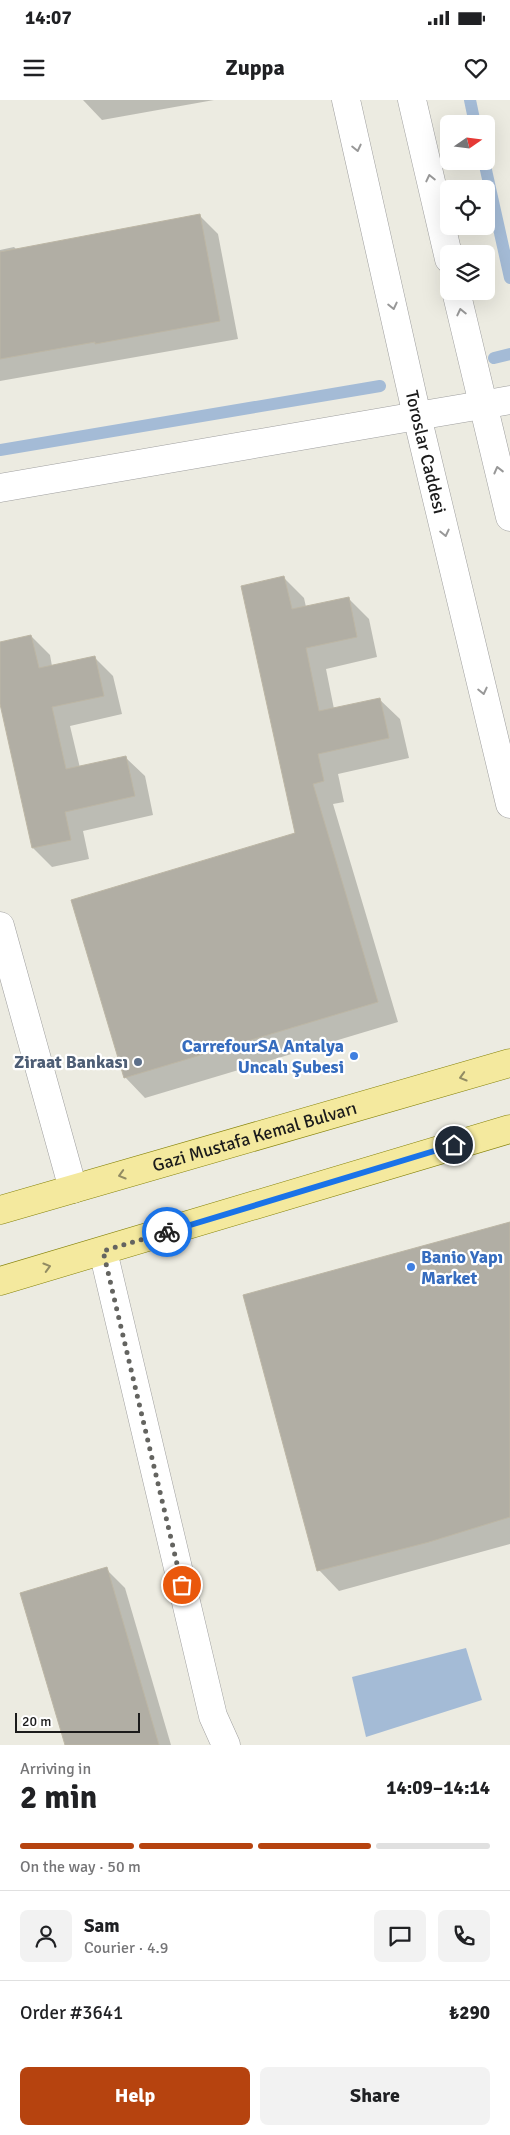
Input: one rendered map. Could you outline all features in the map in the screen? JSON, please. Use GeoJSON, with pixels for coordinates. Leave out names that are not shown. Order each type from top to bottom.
{"type":"FeatureCollection","features":[{"type":"Feature","properties":{"kind":"main road","name":"Gazi Mustafa Kemal Bulvarı"},"geometry":{"type":"LineString","coordinates":[[0,1210],[510,1063]]}},
{"type":"Feature","properties":{"kind":"main road"},"geometry":{"type":"LineString","coordinates":[[0,1281],[510,1128]]}},
{"type":"Feature","properties":{"kind":"street","name":"Toroslar Caddesi"},"geometry":{"type":"LineString","coordinates":[[346,100],[417,416],[510,804]]}},
{"type":"Feature","properties":{"kind":"street"},"geometry":{"type":"LineString","coordinates":[[412,100],[446,245]]}},
{"type":"Feature","properties":{"kind":"street"},"geometry":{"type":"LineString","coordinates":[[458,300],[510,517]]}},
{"type":"Feature","properties":{"kind":"street"},"geometry":{"type":"LineString","coordinates":[[0,488],[510,400]]}},
{"type":"Feature","properties":{"kind":"street"},"geometry":{"type":"LineString","coordinates":[[0,926],[73,1189]]}},
{"type":"Feature","properties":{"kind":"street"},"geometry":{"type":"LineString","coordinates":[[103,1251],[213,1716],[226,1745]]}},
{"type":"Feature","properties":{"kind":"water"},"geometry":{"type":"Polygon","coordinates":[[[466,1648],[482,1700],[366,1737],[352,1677],[466,1648]]]}},
{"type":"Feature","properties":{"kind":"building"},"geometry":{"type":"Polygon","coordinates":[[[200,214],[220,321],[0,359],[0,252],[200,214]]]}},
{"type":"Feature","properties":{"kind":"building"},"geometry":{"type":"Polygon","coordinates":[[[284,576],[292,609],[349,597],[357,637],[306,648],[319,711],[380,698],[389,738],[318,754],[324,781],[313,784],[378,1002],[124,1078],[71,900],[295,833],[241,586],[284,576]]]}},
{"type":"Feature","properties":{"kind":"building"},"geometry":{"type":"Polygon","coordinates":[[[31,635],[39,668],[95,656],[104,696],[52,707],[66,769],[126,756],[135,796],[65,812],[71,840],[32,848],[0,704],[0,642],[31,635]]]}},
{"type":"Feature","properties":{"kind":"building"},"geometry":{"type":"Polygon","coordinates":[[[510,1222],[510,1517],[429,1542],[317,1571],[243,1295],[510,1222]]]}},
{"type":"Feature","properties":{"kind":"building"},"geometry":{"type":"Polygon","coordinates":[[[107,1567],[159,1745],[65,1745],[20,1593],[107,1567]]]}},
{"type":"Feature","properties":{"kind":"waterway"},"geometry":{"type":"LineString","coordinates":[[470,100],[473,115]]}},
{"type":"Feature","properties":{"kind":"waterway"},"geometry":{"type":"LineString","coordinates":[[486,170],[510,278]]}},
{"type":"Feature","properties":{"kind":"waterway"},"geometry":{"type":"LineString","coordinates":[[494,358],[510,354]]}},
{"type":"Feature","properties":{"kind":"waterway"},"geometry":{"type":"LineString","coordinates":[[0,450],[380,386]]}},
{"type":"Feature","properties":{"kind":"way so far"},"geometry":{"type":"LineString","coordinates":[[167,1232],[103,1251],[182,1585]]}},
{"type":"Feature","properties":{"kind":"place","name":"CarrefourSA Antalya Uncalı Şubesi"},"geometry":{"type":"Point","coordinates":[354,1056]}},
{"type":"Feature","properties":{"kind":"place","name":"Ziraat Bankası"},"geometry":{"type":"Point","coordinates":[138,1062]}},
{"type":"Feature","properties":{"kind":"place","name":"Banio Yapı Market"},"geometry":{"type":"Point","coordinates":[411,1267]}},
{"type":"Feature","properties":{"kind":"route"},"geometry":{"type":"LineString","coordinates":[[167,1232],[454,1145]]}}]}
